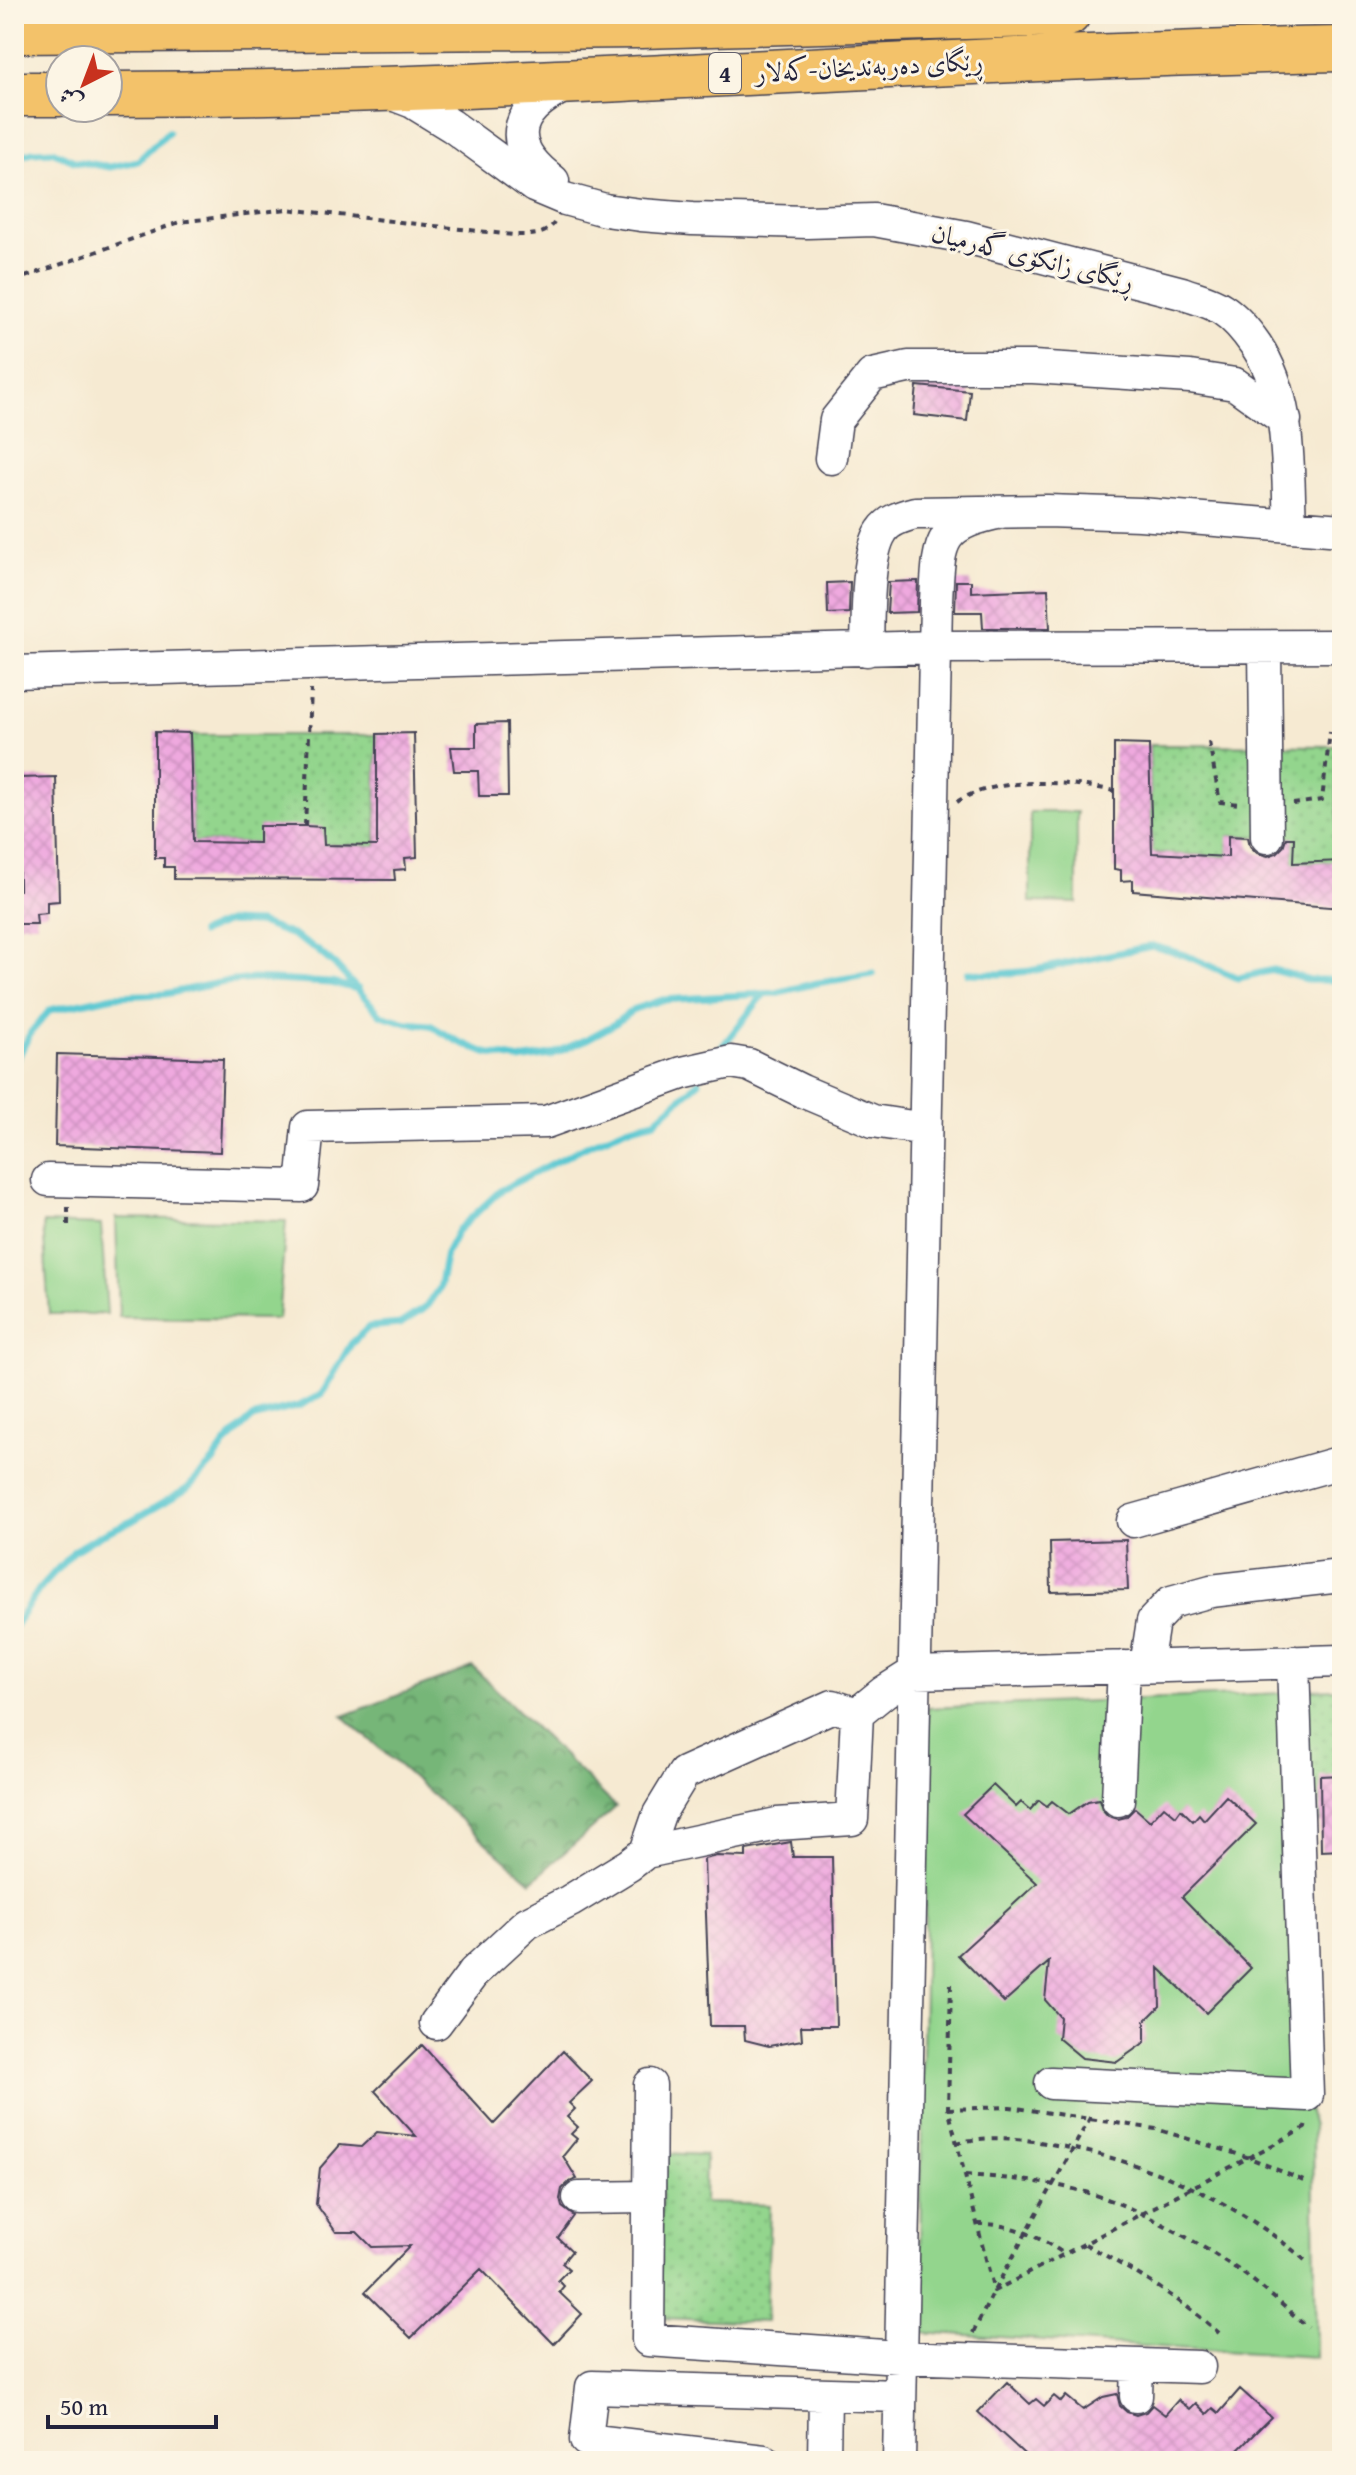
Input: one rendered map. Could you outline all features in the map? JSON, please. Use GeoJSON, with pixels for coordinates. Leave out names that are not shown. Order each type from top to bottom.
{"type":"FeatureCollection","features":[{"type":"Feature","properties":{"kind":"highway","name":"ڕێگای دەربەندیخان-کەلار"},"geometry":{"type":"LineString","coordinates":[[14,31],[642,26],[1068,14]]}},
{"type":"Feature","properties":{"kind":"highway","name":"ڕێگای دەربەندیخان-کەلار"},"geometry":{"type":"LineString","coordinates":[[124,94],[573,82],[1140,53],[1342,49]]}},
{"type":"Feature","properties":{"kind":"highway"},"geometry":{"type":"LineString","coordinates":[[14,94],[44,94]]}},
{"type":"Feature","properties":{"kind":"street"},"geometry":{"type":"LineString","coordinates":[[573,82],[547,95],[532,108],[520,133],[521,145],[534,165],[548,177],[577,197],[605,210]]}},
{"type":"Feature","properties":{"kind":"street"},"geometry":{"type":"LineString","coordinates":[[374,88],[413,102],[542,189],[605,210]]}},
{"type":"Feature","properties":{"kind":"street","name":"ڕێگای زانکۆی گەرمیان"},"geometry":{"type":"LineString","coordinates":[[605,210],[692,219],[874,220],[966,237],[1214,304],[1226,311],[1248,333],[1277,386],[1285,420],[1290,526]]}},
{"type":"Feature","properties":{"kind":"street"},"geometry":{"type":"LineString","coordinates":[[831,458],[836,420],[872,375],[908,367],[1033,367],[1190,377],[1235,384],[1285,420]]}},
{"type":"Feature","properties":{"kind":"street"},"geometry":{"type":"LineString","coordinates":[[867,650],[871,566],[881,531],[892,521],[915,513],[1047,511],[1140,514],[1342,530]]}},
{"type":"Feature","properties":{"kind":"street"},"geometry":{"type":"LineString","coordinates":[[899,2461],[938,570],[939,556],[947,536],[965,521],[1002,512]]}},
{"type":"Feature","properties":{"kind":"street"},"geometry":{"type":"LineString","coordinates":[[14,672],[935,647],[1342,646]]}},
{"type":"Feature","properties":{"kind":"street"},"geometry":{"type":"LineString","coordinates":[[1265,647],[1267,837]]}},
{"type":"Feature","properties":{"kind":"street"},"geometry":{"type":"LineString","coordinates":[[48,1180],[302,1186],[308,1127],[546,1122],[682,1073],[731,1062],[749,1065],[873,1121],[925,1129]]}},
{"type":"Feature","properties":{"kind":"street"},"geometry":{"type":"LineString","coordinates":[[1133,1521],[1342,1462]]}},
{"type":"Feature","properties":{"kind":"street"},"geometry":{"type":"LineString","coordinates":[[1118,1800],[1135,1667],[1153,1621],[1171,1602],[1211,1591],[1332,1577]]}},
{"type":"Feature","properties":{"kind":"street"},"geometry":{"type":"LineString","coordinates":[[436,2023],[474,1972],[527,1923],[570,1901],[646,1852],[777,1824],[852,1819],[857,1714],[914,1673],[1342,1661]]}},
{"type":"Feature","properties":{"kind":"street"},"geometry":{"type":"LineString","coordinates":[[1051,2083],[1307,2095],[1293,1662]]}},
{"type":"Feature","properties":{"kind":"street"},"geometry":{"type":"LineString","coordinates":[[646,1852],[659,1814],[684,1773],[833,1706],[857,1714]]}},
{"type":"Feature","properties":{"kind":"street"},"geometry":{"type":"LineString","coordinates":[[650,2085],[648,2340],[899,2357],[960,2358],[1136,2380],[1199,2367]]}},
{"type":"Feature","properties":{"kind":"street"},"geometry":{"type":"LineString","coordinates":[[579,2198],[648,2197]]}},
{"type":"Feature","properties":{"kind":"street"},"geometry":{"type":"LineString","coordinates":[[764,2461],[653,2454],[586,2440],[592,2387],[899,2396]]}},
{"type":"Feature","properties":{"kind":"street"},"geometry":{"type":"LineString","coordinates":[[824,2461],[825,2395]]}},
{"type":"Feature","properties":{"kind":"path"},"geometry":{"type":"LineString","coordinates":[[14,281],[180,222],[287,209],[530,235],[544,233],[553,227],[556,218],[555,207],[542,189]]}},
{"type":"Feature","properties":{"kind":"path"},"geometry":{"type":"LineString","coordinates":[[305,826],[312,664]]}},
{"type":"Feature","properties":{"kind":"path"},"geometry":{"type":"LineString","coordinates":[[932,819],[966,796],[999,786],[1086,784],[1114,791]]}},
{"type":"Feature","properties":{"kind":"path"},"geometry":{"type":"LineString","coordinates":[[951,1984],[948,2109],[994,2291]]}},
{"type":"Feature","properties":{"kind":"path"},"geometry":{"type":"LineString","coordinates":[[960,2358],[1107,2086]]}},
{"type":"Feature","properties":{"kind":"path"},"geometry":{"type":"LineString","coordinates":[[994,2291],[1305,2128],[1307,2095]]}},
{"type":"Feature","properties":{"kind":"path"},"geometry":{"type":"LineString","coordinates":[[948,2109],[1010,2107],[1156,2129],[1250,2158],[1306,2182]]}},
{"type":"Feature","properties":{"kind":"path"},"geometry":{"type":"LineString","coordinates":[[956,2143],[977,2138],[1025,2139],[1073,2148],[1149,2169],[1194,2187],[1276,2235],[1306,2261]]}},
{"type":"Feature","properties":{"kind":"path"},"geometry":{"type":"LineString","coordinates":[[965,2175],[1087,2192],[1141,2215],[1190,2240],[1238,2270],[1308,2327]]}},
{"type":"Feature","properties":{"kind":"path"},"geometry":{"type":"LineString","coordinates":[[977,2224],[1000,2223],[1026,2232],[1066,2255]]}},
{"type":"Feature","properties":{"kind":"path"},"geometry":{"type":"LineString","coordinates":[[1084,2244],[1151,2280],[1219,2333]]}},
{"type":"Feature","properties":{"kind":"green space"},"geometry":{"type":"Polygon","coordinates":[[[190,735],[377,735],[376,846],[193,842],[190,735]]]}},
{"type":"Feature","properties":{"kind":"green space"},"geometry":{"type":"Polygon","coordinates":[[[1149,745],[1336,746],[1338,862],[1293,863],[1293,838],[1229,836],[1228,857],[1152,853],[1149,745]]]}},
{"type":"Feature","properties":{"kind":"green space"},"geometry":{"type":"Polygon","coordinates":[[[1030,812],[1077,812],[1077,903],[1030,902],[1030,812]]]}},
{"type":"Feature","properties":{"kind":"green space"},"geometry":{"type":"Polygon","coordinates":[[[116,1218],[286,1221],[278,1319],[119,1317],[116,1218]]]}},
{"type":"Feature","properties":{"kind":"green space"},"geometry":{"type":"Polygon","coordinates":[[[43,1223],[101,1225],[107,1314],[49,1314],[43,1223]]]}},
{"type":"Feature","properties":{"kind":"green space"},"geometry":{"type":"Polygon","coordinates":[[[473,1667],[616,1807],[531,1882],[343,1716],[473,1667]]]}},
{"type":"Feature","properties":{"kind":"green space"},"geometry":{"type":"Polygon","coordinates":[[[1342,1689],[1342,1821],[1310,1822],[1304,1690],[1342,1689]]]}},
{"type":"Feature","properties":{"kind":"green space"},"geometry":{"type":"Polygon","coordinates":[[[1283,1693],[1298,2070],[1313,2127],[1316,2357],[919,2332],[928,1708],[1283,1693]]]}},
{"type":"Feature","properties":{"kind":"green space"},"geometry":{"type":"Polygon","coordinates":[[[663,2153],[705,2155],[704,2203],[770,2205],[766,2322],[658,2318],[663,2153]]]}},
{"type":"Feature","properties":{"kind":"building"},"geometry":{"type":"Polygon","coordinates":[[[917,386],[970,391],[967,421],[914,415],[917,386]]]}},
{"type":"Feature","properties":{"kind":"building"},"geometry":{"type":"Polygon","coordinates":[[[918,581],[917,612],[887,613],[889,582],[918,581]]]}},
{"type":"Feature","properties":{"kind":"building"},"geometry":{"type":"Polygon","coordinates":[[[956,581],[971,581],[971,592],[1048,589],[1050,628],[983,628],[982,612],[955,612],[956,581]]]}},
{"type":"Feature","properties":{"kind":"building"},"geometry":{"type":"Polygon","coordinates":[[[850,582],[849,613],[828,614],[827,583],[850,582]]]}},
{"type":"Feature","properties":{"kind":"building"},"geometry":{"type":"Polygon","coordinates":[[[507,723],[508,796],[479,796],[478,771],[454,771],[451,747],[476,747],[476,724],[507,723]]]}},
{"type":"Feature","properties":{"kind":"building"},"geometry":{"type":"Polygon","coordinates":[[[155,732],[190,733],[193,842],[259,843],[259,826],[305,826],[323,827],[324,845],[377,846],[377,734],[414,733],[417,857],[405,858],[406,869],[394,870],[395,880],[174,879],[174,867],[164,867],[164,858],[155,858],[155,732]]]}},
{"type":"Feature","properties":{"kind":"building"},"geometry":{"type":"Polygon","coordinates":[[[1114,744],[1149,745],[1152,853],[1228,857],[1228,836],[1248,837],[1250,846],[1257,853],[1268,856],[1283,847],[1286,838],[1294,838],[1293,863],[1342,861],[1342,908],[1133,891],[1133,880],[1121,881],[1121,870],[1114,869],[1114,744]]]}},
{"type":"Feature","properties":{"kind":"building"},"geometry":{"type":"Polygon","coordinates":[[[56,777],[59,901],[47,902],[47,913],[36,914],[37,924],[14,924],[14,890],[19,890],[18,778],[56,777]]]}},
{"type":"Feature","properties":{"kind":"building"},"geometry":{"type":"Polygon","coordinates":[[[57,1054],[223,1059],[220,1152],[55,1146],[57,1054]]]}},
{"type":"Feature","properties":{"kind":"building"},"geometry":{"type":"Polygon","coordinates":[[[1126,1540],[1128,1590],[1051,1592],[1050,1542],[1126,1540]]]}},
{"type":"Feature","properties":{"kind":"building"},"geometry":{"type":"Polygon","coordinates":[[[1342,1775],[1342,1850],[1321,1851],[1320,1776],[1342,1775]]]}},
{"type":"Feature","properties":{"kind":"building"},"geometry":{"type":"Polygon","coordinates":[[[993,1785],[1016,1807],[1021,1802],[1030,1810],[1039,1800],[1047,1806],[1052,1801],[1069,1814],[1088,1801],[1099,1799],[1108,1816],[1118,1819],[1126,1817],[1135,1808],[1150,1821],[1164,1806],[1176,1816],[1181,1809],[1193,1821],[1199,1814],[1204,1820],[1226,1796],[1256,1824],[1182,1897],[1251,1968],[1206,2013],[1159,1968],[1160,2006],[1145,2021],[1145,2042],[1117,2062],[1082,2058],[1058,2038],[1060,2017],[1045,2000],[1049,1962],[1004,2002],[958,1955],[1037,1883],[963,1814],[993,1785]]]}},
{"type":"Feature","properties":{"kind":"building"},"geometry":{"type":"Polygon","coordinates":[[[791,1842],[793,1857],[832,1857],[836,2026],[801,2026],[802,2040],[769,2046],[745,2040],[744,2026],[710,2026],[704,1859],[746,1857],[746,1850],[791,1842]]]}},
{"type":"Feature","properties":{"kind":"building"},"geometry":{"type":"Polygon","coordinates":[[[422,2045],[494,2124],[563,2051],[592,2081],[569,2103],[575,2109],[567,2117],[578,2127],[571,2134],[577,2139],[563,2156],[577,2179],[562,2189],[560,2199],[562,2207],[574,2216],[558,2238],[572,2251],[562,2263],[569,2269],[558,2280],[564,2286],[559,2292],[582,2314],[554,2344],[481,2269],[411,2338],[365,2292],[410,2246],[372,2247],[357,2232],[336,2232],[316,2204],[320,2168],[340,2145],[361,2147],[377,2132],[416,2136],[375,2091],[422,2045]]]}},
{"type":"Feature","properties":{"kind":"building"},"geometry":{"type":"Polygon","coordinates":[[[1007,2382],[1030,2404],[1036,2399],[1044,2406],[1054,2396],[1061,2402],[1066,2396],[1083,2410],[1103,2397],[1117,2394],[1120,2406],[1136,2415],[1146,2412],[1152,2405],[1165,2415],[1178,2400],[1190,2409],[1196,2403],[1207,2414],[1213,2408],[1219,2413],[1240,2389],[1271,2417],[1227,2461],[1032,2461],[978,2412],[1007,2382]]]}},
{"type":"Feature","properties":{"kind":"waterway"},"geometry":{"type":"LineString","coordinates":[[14,158],[32,152],[52,151],[74,161],[110,167],[138,161],[168,132]]}},
{"type":"Feature","properties":{"kind":"waterway"},"geometry":{"type":"LineString","coordinates":[[201,933],[227,922],[259,923],[292,935],[336,966],[381,1015],[407,1023],[430,1025],[486,1053],[520,1060],[551,1055],[613,1025],[634,1009],[662,1000],[776,993],[873,974]]}},
{"type":"Feature","properties":{"kind":"waterway"},"geometry":{"type":"LineString","coordinates":[[968,973],[1030,971],[1152,946],[1185,955],[1238,978],[1273,970],[1310,980],[1342,980]]}},
{"type":"Feature","properties":{"kind":"waterway"},"geometry":{"type":"LineString","coordinates":[[14,1065],[31,1032],[50,1010],[114,996],[165,994],[253,979],[331,983],[358,989]]}},
{"type":"Feature","properties":{"kind":"waterway"},"geometry":{"type":"LineString","coordinates":[[722,1047],[764,994]]}},
{"type":"Feature","properties":{"kind":"waterway"},"geometry":{"type":"LineString","coordinates":[[14,1627],[40,1588],[74,1551],[187,1489],[252,1418],[299,1406],[322,1394],[351,1344],[369,1327],[400,1324],[426,1307],[439,1288],[446,1253],[458,1230],[501,1190],[590,1144],[627,1128],[655,1121],[699,1082]]}}]}
